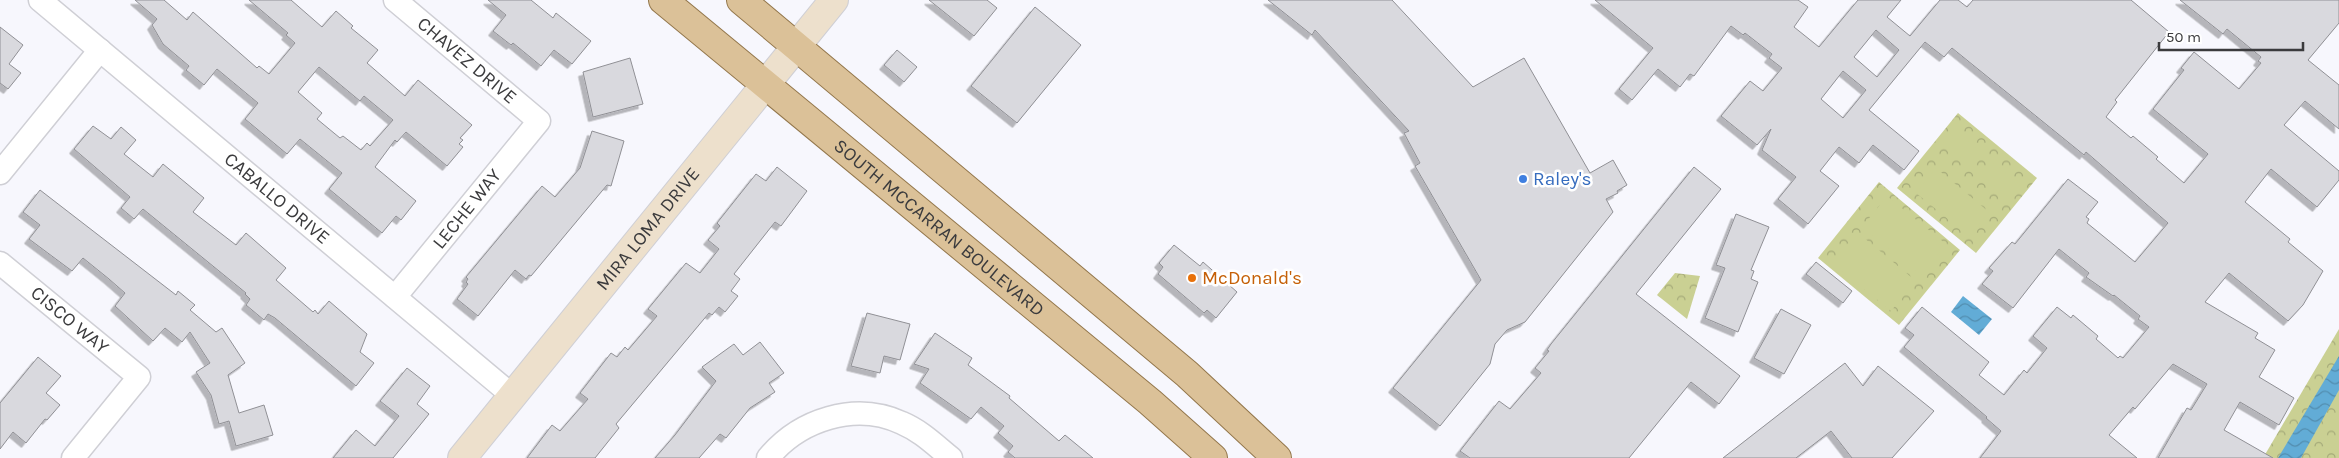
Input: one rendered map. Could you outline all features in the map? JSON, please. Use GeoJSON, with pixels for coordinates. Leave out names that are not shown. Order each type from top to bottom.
{"type":"FeatureCollection","features":[{"type":"Feature","properties":{"kind":"main road","name":"SOUTH MCCARRAN BOULEVARD"},"geometry":{"type":"LineString","coordinates":[[663,0],[1150,402],[1213,458]]}},
{"type":"Feature","properties":{"kind":"main road"},"geometry":{"type":"LineString","coordinates":[[741,0],[1187,374],[1277,458]]}},
{"type":"Feature","properties":{"kind":"street","name":"CABALLO DRIVE"},"geometry":{"type":"LineString","coordinates":[[40,0],[513,396]]}},
{"type":"Feature","properties":{"kind":"street","name":"CHAVEZ DRIVE"},"geometry":{"type":"LineString","coordinates":[[395,0],[539,121]]}},
{"type":"Feature","properties":{"kind":"street","name":"MIRA LOMA DRIVE"},"geometry":{"type":"LineString","coordinates":[[462,458],[834,0]]}},
{"type":"Feature","properties":{"kind":"street"},"geometry":{"type":"LineString","coordinates":[[0,173],[100,50]]}},
{"type":"Feature","properties":{"kind":"street","name":"LECHE WAY"},"geometry":{"type":"LineString","coordinates":[[395,297],[539,121]]}},
{"type":"Feature","properties":{"kind":"street","name":"CISCO WAY"},"geometry":{"type":"LineString","coordinates":[[0,263],[139,376],[73,458]]}},
{"type":"Feature","properties":{"kind":"street"},"geometry":{"type":"LineString","coordinates":[[768,458],[794,433],[813,422],[840,415],[878,415],[900,422],[920,432],[951,458]]}},
{"type":"Feature","properties":{"kind":"green space"},"geometry":{"type":"Polygon","coordinates":[[[1958,113],[2037,178],[1976,253],[1897,188],[1958,113]]]}},
{"type":"Feature","properties":{"kind":"green space"},"geometry":{"type":"Polygon","coordinates":[[[1954,129],[1983,154],[1972,167],[1943,143],[1954,129]]]}},
{"type":"Feature","properties":{"kind":"green space"},"geometry":{"type":"Polygon","coordinates":[[[1994,163],[2023,187],[2012,200],[1983,176],[1994,163]]]}},
{"type":"Feature","properties":{"kind":"green space"},"geometry":{"type":"Polygon","coordinates":[[[1936,168],[1989,212],[1969,236],[1916,193],[1936,168]]]}},
{"type":"Feature","properties":{"kind":"green space"},"geometry":{"type":"Polygon","coordinates":[[[1879,182],[1960,250],[1899,325],[1818,258],[1879,182]]]}},
{"type":"Feature","properties":{"kind":"green space"},"geometry":{"type":"Polygon","coordinates":[[[1887,196],[1946,244],[1921,275],[1862,227],[1887,196]]]}},
{"type":"Feature","properties":{"kind":"green space"},"geometry":{"type":"Polygon","coordinates":[[[1857,232],[1916,281],[1891,311],[1832,263],[1857,232]]]}},
{"type":"Feature","properties":{"kind":"green space"},"geometry":{"type":"Polygon","coordinates":[[[1675,273],[1700,276],[1687,319],[1657,295],[1675,273]]]}},
{"type":"Feature","properties":{"kind":"green space"},"geometry":{"type":"Polygon","coordinates":[[[2339,329],[2339,458],[2263,458],[2339,329]]]}},
{"type":"Feature","properties":{"kind":"water"},"geometry":{"type":"Polygon","coordinates":[[[1963,296],[1992,319],[1979,335],[1951,312],[1963,296]]]}},
{"type":"Feature","properties":{"kind":"water"},"geometry":{"type":"Polygon","coordinates":[[[2339,356],[2339,390],[2301,458],[2278,458],[2339,356]]]}},
{"type":"Feature","properties":{"kind":"building"},"geometry":{"type":"Polygon","coordinates":[[[135,0],[164,0],[187,20],[193,12],[257,68],[259,66],[269,74],[295,43],[286,35],[288,33],[249,0],[291,0],[322,27],[336,11],[353,26],[351,28],[378,50],[367,63],[405,96],[418,80],[472,125],[460,138],[463,140],[459,144],[463,147],[447,166],[406,132],[397,142],[395,140],[375,167],[416,201],[401,220],[396,216],[382,233],[329,189],[342,173],[300,139],[287,154],[245,119],[258,103],[217,69],[204,85],[186,70],[189,66],[163,44],[152,25],[157,19],[135,0]],[[319,67],[298,92],[322,113],[317,119],[340,138],[343,136],[361,150],[367,143],[370,146],[393,120],[364,96],[360,101],[319,67]]]}},
{"type":"Feature","properties":{"kind":"building"},"geometry":{"type":"Polygon","coordinates":[[[488,0],[531,0],[553,18],[556,13],[591,41],[572,64],[554,50],[541,66],[513,43],[511,45],[493,31],[506,15],[488,0]]]}},
{"type":"Feature","properties":{"kind":"building"},"geometry":{"type":"Polygon","coordinates":[[[929,0],[987,0],[997,8],[974,36],[929,0]]]}},
{"type":"Feature","properties":{"kind":"building"},"geometry":{"type":"Polygon","coordinates":[[[1268,0],[1392,0],[1473,87],[1524,58],[1590,173],[1613,160],[1627,185],[1617,191],[1618,193],[1606,199],[1613,212],[1525,322],[1507,330],[1495,344],[1490,364],[1440,426],[1393,388],[1481,280],[1415,166],[1420,163],[1404,133],[1409,131],[1315,30],[1312,35],[1268,0]]]}},
{"type":"Feature","properties":{"kind":"building"},"geometry":{"type":"Polygon","coordinates":[[[1595,0],[1798,0],[1808,7],[1794,27],[1819,47],[1858,0],[1901,0],[1887,17],[1910,36],[1940,0],[1958,0],[1967,7],[1973,0],[2131,0],[2169,32],[2115,100],[2117,102],[2106,117],[2158,157],[2156,159],[2184,183],[2208,154],[2153,109],[2184,70],[2181,68],[2194,52],[2239,89],[2261,63],[2258,61],[2261,57],[2227,29],[2223,34],[2180,0],[2339,0],[2339,23],[2308,60],[2339,85],[2339,129],[2305,101],[2284,125],[2339,171],[2339,180],[2317,207],[2271,169],[2245,202],[2290,239],[2288,242],[2323,271],[2303,305],[2288,321],[2229,273],[2205,302],[2258,333],[2255,338],[2275,350],[2259,377],[2294,398],[2279,425],[2240,402],[2224,430],[2273,458],[2158,458],[2187,408],[2191,410],[2207,384],[2173,364],[2135,409],[2133,407],[2109,435],[2137,458],[1980,458],[2001,431],[1904,347],[1914,335],[1905,328],[1922,307],[1989,362],[1979,375],[2004,395],[2024,370],[2027,373],[2047,348],[2033,336],[2057,307],[2071,318],[2073,315],[2098,336],[2096,339],[2118,358],[2120,356],[2123,358],[2149,327],[2138,319],[2140,316],[2114,295],[2086,277],[2089,273],[2059,249],[2013,308],[1982,284],[1993,271],[1989,268],[2012,242],[2015,244],[2068,179],[2098,202],[2086,217],[2089,219],[2087,223],[2135,262],[2168,223],[2086,152],[2084,155],[1952,48],[1944,57],[1925,42],[1869,110],[1919,151],[1904,170],[1873,145],[1859,163],[1839,147],[1820,171],[1839,186],[1808,224],[1778,199],[1796,177],[1762,150],[1771,129],[1757,145],[1721,116],[1750,81],[1763,91],[1782,68],[1769,58],[1772,54],[1745,33],[1743,35],[1731,26],[1694,76],[1690,74],[1680,87],[1658,69],[1632,100],[1619,89],[1653,48],[1595,0]],[[1876,30],[1854,57],[1877,77],[1899,50],[1876,30]],[[1843,71],[1821,99],[1843,118],[1866,90],[1843,71]]]}},
{"type":"Feature","properties":{"kind":"building"},"geometry":{"type":"Polygon","coordinates":[[[1035,7],[1081,45],[1017,123],[971,86],[1035,7]]]}},
{"type":"Feature","properties":{"kind":"building"},"geometry":{"type":"Polygon","coordinates":[[[0,27],[23,45],[9,64],[21,73],[8,89],[0,83],[0,27]]]}},
{"type":"Feature","properties":{"kind":"building"},"geometry":{"type":"Polygon","coordinates":[[[897,50],[917,67],[904,82],[884,65],[897,50]]]}},
{"type":"Feature","properties":{"kind":"building"},"geometry":{"type":"Polygon","coordinates":[[[630,58],[643,104],[593,117],[583,72],[630,58]]]}},
{"type":"Feature","properties":{"kind":"building"},"geometry":{"type":"Polygon","coordinates":[[[93,126],[111,139],[121,127],[136,140],[124,154],[153,177],[163,164],[204,198],[193,212],[236,245],[246,233],[286,268],[276,280],[313,312],[315,310],[318,314],[329,301],[367,334],[360,352],[374,363],[356,386],[275,318],[268,314],[264,320],[246,305],[250,299],[246,293],[143,209],[134,219],[121,208],[130,197],[74,149],[93,126]]]}},
{"type":"Feature","properties":{"kind":"building"},"geometry":{"type":"Polygon","coordinates":[[[592,131],[624,141],[611,186],[607,185],[531,276],[529,275],[526,279],[515,270],[478,316],[457,299],[468,284],[466,277],[542,186],[555,197],[580,168],[592,131]]]}},
{"type":"Feature","properties":{"kind":"building"},"geometry":{"type":"Polygon","coordinates":[[[777,167],[807,191],[781,226],[775,222],[734,274],[740,279],[731,291],[738,296],[725,312],[719,307],[712,315],[709,313],[616,424],[619,428],[595,458],[527,458],[552,425],[560,431],[588,399],[580,393],[611,353],[617,357],[625,347],[628,350],[657,316],[648,309],[686,263],[700,273],[719,249],[708,240],[720,226],[717,223],[756,174],[766,181],[777,167]]]}},
{"type":"Feature","properties":{"kind":"building"},"geometry":{"type":"Polygon","coordinates":[[[1694,167],[1721,189],[1636,294],[1740,376],[1719,404],[1691,382],[1629,458],[1470,458],[1460,451],[1499,401],[1510,409],[1541,373],[1535,368],[1549,351],[1547,350],[1551,344],[1694,167]]]}},
{"type":"Feature","properties":{"kind":"building"},"geometry":{"type":"Polygon","coordinates":[[[40,190],[176,295],[178,291],[195,305],[190,310],[216,332],[222,328],[245,363],[228,375],[239,413],[264,405],[273,435],[236,446],[229,421],[219,424],[211,395],[196,372],[210,363],[190,332],[182,342],[165,328],[153,341],[115,306],[125,293],[109,279],[83,258],[72,271],[29,239],[40,225],[23,212],[40,190]]]}},
{"type":"Feature","properties":{"kind":"building"},"geometry":{"type":"Polygon","coordinates":[[[1736,214],[1769,227],[1751,270],[1754,271],[1751,279],[1758,282],[1738,332],[1705,318],[1725,268],[1716,265],[1736,214]]]}},
{"type":"Feature","properties":{"kind":"building","name":"McDonald's"},"geometry":{"type":"Polygon","coordinates":[[[1174,245],[1200,266],[1203,262],[1237,292],[1216,318],[1207,310],[1204,313],[1158,274],[1163,267],[1159,263],[1174,245]]]}},
{"type":"Feature","properties":{"kind":"building"},"geometry":{"type":"Polygon","coordinates":[[[1816,262],[1852,291],[1843,303],[1806,274],[1816,262]]]}},
{"type":"Feature","properties":{"kind":"building"},"geometry":{"type":"Polygon","coordinates":[[[1781,309],[1811,325],[1784,374],[1754,358],[1781,309]]]}},
{"type":"Feature","properties":{"kind":"building"},"geometry":{"type":"Polygon","coordinates":[[[867,313],[910,324],[900,360],[884,356],[880,373],[851,366],[867,313]]]}},
{"type":"Feature","properties":{"kind":"building"},"geometry":{"type":"Polygon","coordinates":[[[935,333],[972,358],[968,365],[1010,396],[1009,398],[1059,441],[1065,435],[1093,458],[1015,458],[1008,452],[1013,446],[998,433],[1004,426],[981,407],[971,419],[920,383],[929,369],[914,364],[935,333]]]}},
{"type":"Feature","properties":{"kind":"building"},"geometry":{"type":"Polygon","coordinates":[[[760,342],[784,373],[769,383],[775,392],[750,408],[726,438],[720,434],[699,458],[655,458],[716,381],[702,367],[734,344],[743,355],[760,342]]]}},
{"type":"Feature","properties":{"kind":"building"},"geometry":{"type":"Polygon","coordinates":[[[38,357],[61,376],[46,393],[60,405],[47,420],[45,419],[26,443],[13,432],[0,449],[0,403],[38,357]]]}},
{"type":"Feature","properties":{"kind":"building"},"geometry":{"type":"Polygon","coordinates":[[[1845,363],[1863,386],[1878,366],[1934,411],[1892,458],[1852,458],[1831,431],[1796,458],[1723,458],[1845,363]]]}},
{"type":"Feature","properties":{"kind":"building"},"geometry":{"type":"Polygon","coordinates":[[[407,368],[430,386],[417,404],[429,414],[393,458],[333,458],[356,430],[375,446],[399,416],[380,401],[407,368]]]}},
{"type":"Feature","properties":{"kind":"place","name":"Raley's"},"geometry":{"type":"Point","coordinates":[1523,179]}},
{"type":"Feature","properties":{"kind":"place","name":"McDonald's"},"geometry":{"type":"Point","coordinates":[1192,278]}}]}
